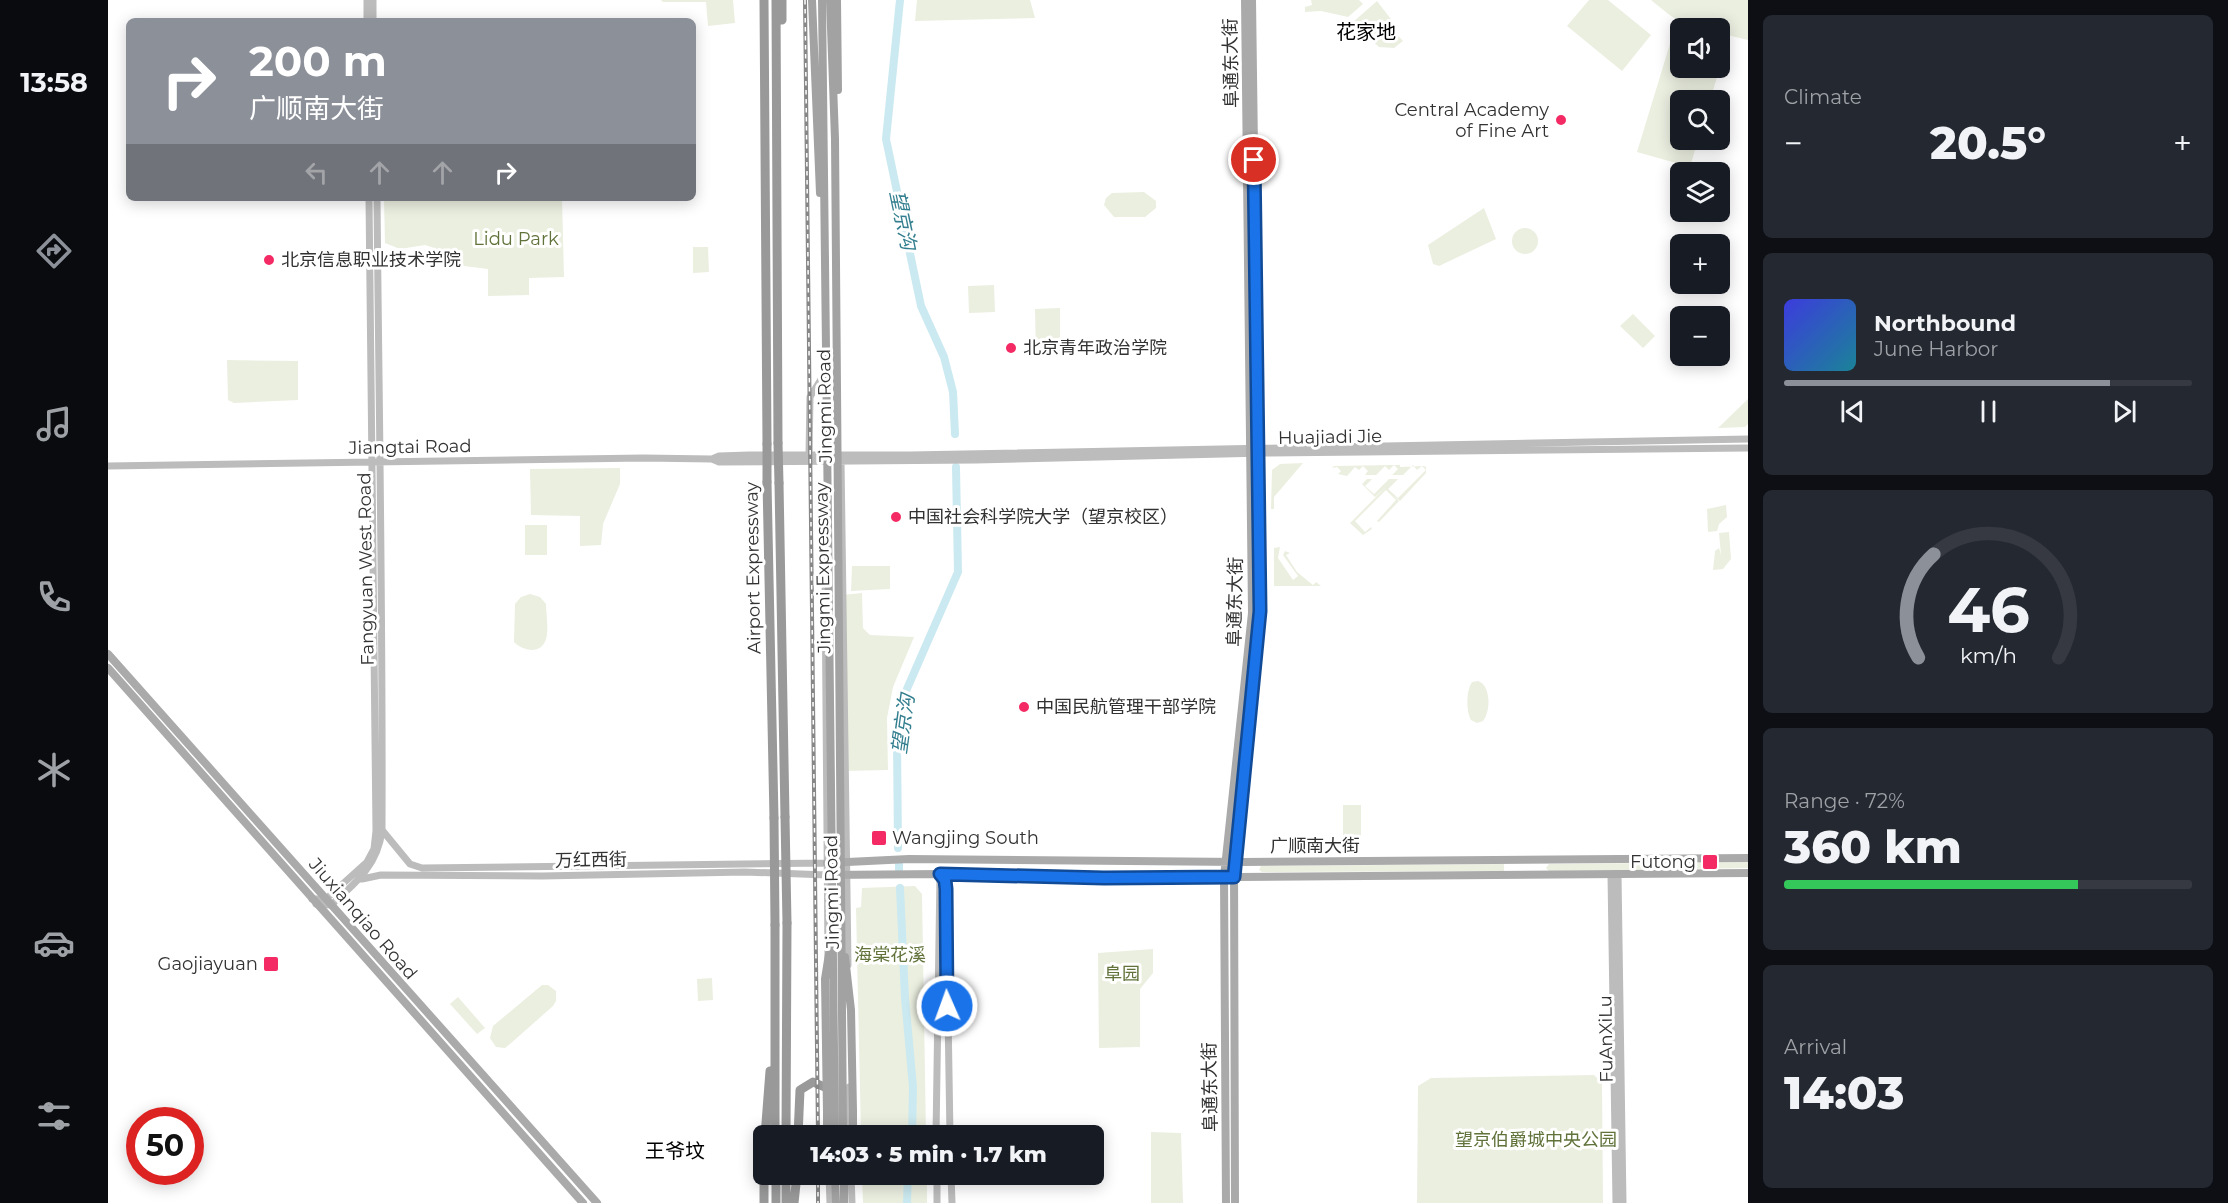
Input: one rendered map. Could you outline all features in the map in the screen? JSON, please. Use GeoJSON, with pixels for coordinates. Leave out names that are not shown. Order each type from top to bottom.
{"type":"FeatureCollection","features":[{"type":"Feature","properties":{"kind":"highway"},"geometry":{"type":"LineString","coordinates":[[757,0],[764,49]]}},
{"type":"Feature","properties":{"kind":"highway","name":"Airport Expressway"},"geometry":{"type":"LineString","coordinates":[[764,0],[767,482],[779,818],[787,923],[786,1125]]}},
{"type":"Feature","properties":{"kind":"highway","name":"Airport Expressway"},"geometry":{"type":"LineString","coordinates":[[775,1125],[775,925],[779,818],[776,0]]}},
{"type":"Feature","properties":{"kind":"highway"},"geometry":{"type":"LineString","coordinates":[[777,121],[782,0]]}},
{"type":"Feature","properties":{"kind":"highway"},"geometry":{"type":"LineString","coordinates":[[813,0],[820,213],[826,229]]}},
{"type":"Feature","properties":{"kind":"highway","name":"Jingmi Expressway"},"geometry":{"type":"LineString","coordinates":[[821,0],[826,229],[835,1125]]}},
{"type":"Feature","properties":{"kind":"highway","name":"Jingmi Expressway"},"geometry":{"type":"LineString","coordinates":[[831,0],[835,139],[843,1125]]}},
{"type":"Feature","properties":{"kind":"highway"},"geometry":{"type":"LineString","coordinates":[[835,139],[838,80],[837,0]]}},
{"type":"Feature","properties":{"kind":"highway"},"geometry":{"type":"LineString","coordinates":[[842,943],[849,980],[851,1010],[852,1125]]}},
{"type":"Feature","properties":{"kind":"highway"},"geometry":{"type":"LineString","coordinates":[[828,1125],[825,979],[832,944]]}},
{"type":"Feature","properties":{"kind":"highway"},"geometry":{"type":"LineString","coordinates":[[765,1125],[767,1090],[774,1048]]}},
{"type":"Feature","properties":{"kind":"highway"},"geometry":{"type":"LineString","coordinates":[[798,1125],[800,1090],[813,1082],[830,1089]]}},
{"type":"Feature","properties":{"kind":"highway"},"geometry":{"type":"LineString","coordinates":[[764,1185],[764,1203]]}},
{"type":"Feature","properties":{"kind":"highway"},"geometry":{"type":"LineString","coordinates":[[776,1185],[776,1203]]}},
{"type":"Feature","properties":{"kind":"highway"},"geometry":{"type":"LineString","coordinates":[[786,1185],[786,1203]]}},
{"type":"Feature","properties":{"kind":"highway"},"geometry":{"type":"LineString","coordinates":[[794,1203],[796,1185]]}},
{"type":"Feature","properties":{"kind":"highway"},"geometry":{"type":"LineString","coordinates":[[835,1185],[836,1203]]}},
{"type":"Feature","properties":{"kind":"highway"},"geometry":{"type":"LineString","coordinates":[[844,1185],[844,1203]]}},
{"type":"Feature","properties":{"kind":"main road"},"geometry":{"type":"LineString","coordinates":[[367,0],[367,18]]}},
{"type":"Feature","properties":{"kind":"main road"},"geometry":{"type":"LineString","coordinates":[[373,0],[373,18]]}},
{"type":"Feature","properties":{"kind":"main road","name":"Jingmi Road"},"geometry":{"type":"LineString","coordinates":[[821,0],[828,1125]]}},
{"type":"Feature","properties":{"kind":"main road","name":"Jingmi Road"},"geometry":{"type":"LineString","coordinates":[[831,0],[841,458],[851,1125]]}},
{"type":"Feature","properties":{"kind":"main road","name":"阜通东大街"},"geometry":{"type":"LineString","coordinates":[[1235,1203],[1230,1173],[1224,877],[1229,862],[1259,627],[1245,0]]}},
{"type":"Feature","properties":{"kind":"main road","name":"阜通东大街"},"geometry":{"type":"LineString","coordinates":[[1252,0],[1255,451]]}},
{"type":"Feature","properties":{"kind":"main road","name":"Fangyuan West Road"},"geometry":{"type":"LineString","coordinates":[[328,902],[358,882],[371,866],[380,849],[382,830],[383,583],[376,463],[369,201]]}},
{"type":"Feature","properties":{"kind":"main road","name":"Fangyuan West Road"},"geometry":{"type":"LineString","coordinates":[[328,902],[367,862],[374,849],[376,831],[377,201]]}},
{"type":"Feature","properties":{"kind":"main road"},"geometry":{"type":"LineString","coordinates":[[809,455],[810,397],[823,376]]}},
{"type":"Feature","properties":{"kind":"main road","name":"Huajiadi Jie"},"geometry":{"type":"LineString","coordinates":[[824,457],[1255,451],[1748,440]]}},
{"type":"Feature","properties":{"kind":"main road","name":"Huajiadi Jie"},"geometry":{"type":"LineString","coordinates":[[1255,451],[1748,448]]}},
{"type":"Feature","properties":{"kind":"main road","name":"Jiangtai Road"},"geometry":{"type":"LineString","coordinates":[[108,466],[712,459],[719,456],[809,455],[824,457]]}},
{"type":"Feature","properties":{"kind":"main road","name":"Jiangtai Road"},"geometry":{"type":"LineString","coordinates":[[712,459],[719,462],[824,457]]}},
{"type":"Feature","properties":{"kind":"main road","name":"Jiuxianqiao Road"},"geometry":{"type":"LineString","coordinates":[[108,654],[597,1203]]}},
{"type":"Feature","properties":{"kind":"main road","name":"Jiuxianqiao Road"},"geometry":{"type":"LineString","coordinates":[[108,668],[583,1203]]}},
{"type":"Feature","properties":{"kind":"main road","name":"万红西街"},"geometry":{"type":"LineString","coordinates":[[382,830],[410,864],[422,868],[827,863]]}},
{"type":"Feature","properties":{"kind":"main road","name":"广顺南大街"},"geometry":{"type":"LineString","coordinates":[[827,863],[846,860],[909,859],[1264,862],[1748,858]]}},
{"type":"Feature","properties":{"kind":"main road"},"geometry":{"type":"LineString","coordinates":[[907,876],[913,871],[913,865],[909,859]]}},
{"type":"Feature","properties":{"kind":"main road"},"geometry":{"type":"LineString","coordinates":[[865,860],[861,869],[865,876]]}},
{"type":"Feature","properties":{"kind":"main road"},"geometry":{"type":"LineString","coordinates":[[972,860],[968,866],[972,874]]}},
{"type":"Feature","properties":{"kind":"main road"},"geometry":{"type":"LineString","coordinates":[[1501,861],[1508,865],[1508,871],[1501,876]]}},
{"type":"Feature","properties":{"kind":"main road"},"geometry":{"type":"LineString","coordinates":[[1551,875],[1544,869],[1544,864],[1552,861]]}},
{"type":"Feature","properties":{"kind":"main road","name":"阜通东大街"},"geometry":{"type":"LineString","coordinates":[[1226,1203],[1230,1173],[1234,877],[1229,862]]}},
{"type":"Feature","properties":{"kind":"main road"},"geometry":{"type":"LineString","coordinates":[[1264,862],[1257,866],[1257,871],[1264,877]]}},
{"type":"Feature","properties":{"kind":"main road","name":"万红西街"},"geometry":{"type":"LineString","coordinates":[[358,882],[369,876],[381,875],[745,872],[827,875]]}},
{"type":"Feature","properties":{"kind":"main road","name":"广顺南大街"},"geometry":{"type":"LineString","coordinates":[[827,875],[1264,877],[1358,881],[1501,876],[1748,873]]}},
{"type":"Feature","properties":{"kind":"main road"},"geometry":{"type":"LineString","coordinates":[[936,1125],[940,874]]}},
{"type":"Feature","properties":{"kind":"main road"},"geometry":{"type":"LineString","coordinates":[[940,874],[945,880],[946,889],[950,1125]]}},
{"type":"Feature","properties":{"kind":"main road","name":"FuAnXiLu"},"geometry":{"type":"LineString","coordinates":[[1614,875],[1616,1203]]}},
{"type":"Feature","properties":{"kind":"main road","name":"FuAnXiLu"},"geometry":{"type":"LineString","coordinates":[[1614,875],[1623,1203]]}},
{"type":"Feature","properties":{"kind":"main road"},"geometry":{"type":"LineString","coordinates":[[314,902],[328,902]]}},
{"type":"Feature","properties":{"kind":"main road"},"geometry":{"type":"LineString","coordinates":[[1222,1203],[1230,1173]]}},
{"type":"Feature","properties":{"kind":"main road"},"geometry":{"type":"LineString","coordinates":[[1230,1173],[1240,1203]]}},
{"type":"Feature","properties":{"kind":"main road"},"geometry":{"type":"LineString","coordinates":[[829,1185],[830,1203]]}},
{"type":"Feature","properties":{"kind":"main road"},"geometry":{"type":"LineString","coordinates":[[851,1185],[852,1203]]}},
{"type":"Feature","properties":{"kind":"main road"},"geometry":{"type":"LineString","coordinates":[[937,1185],[937,1203]]}},
{"type":"Feature","properties":{"kind":"main road"},"geometry":{"type":"LineString","coordinates":[[951,1185],[952,1203]]}},
{"type":"Feature","properties":{"kind":"green space"},"geometry":{"type":"Polygon","coordinates":[[[661,0],[733,0],[735,23],[708,26],[706,2],[663,2],[661,0]]]}},
{"type":"Feature","properties":{"kind":"green space"},"geometry":{"type":"Polygon","coordinates":[[[917,0],[1030,0],[1035,18],[915,21],[917,0]]]}},
{"type":"Feature","properties":{"kind":"green space"},"geometry":{"type":"Polygon","coordinates":[[[1311,0],[1359,0],[1363,4],[1348,17],[1321,11],[1305,12],[1305,7],[1312,5],[1311,0]]]}},
{"type":"Feature","properties":{"kind":"green space"},"geometry":{"type":"Polygon","coordinates":[[[1589,0],[1608,0],[1651,35],[1622,71],[1567,26],[1589,0]]]}},
{"type":"Feature","properties":{"kind":"green space"},"geometry":{"type":"Polygon","coordinates":[[[1651,0],[1748,0],[1748,40],[1730,36],[1730,18],[1675,18],[1651,0]]]}},
{"type":"Feature","properties":{"kind":"green space"},"geometry":{"type":"Polygon","coordinates":[[[1377,1],[1397,27],[1393,30],[1403,41],[1394,48],[1379,47],[1352,23],[1377,1]]]}},
{"type":"Feature","properties":{"kind":"green space"},"geometry":{"type":"Polygon","coordinates":[[[1670,44],[1670,78],[1717,78],[1713,90],[1670,90],[1670,150],[1695,150],[1691,162],[1672,162],[1637,152],[1670,44]]]}},
{"type":"Feature","properties":{"kind":"green space"},"geometry":{"type":"Polygon","coordinates":[[[1144,192],[1156,201],[1156,208],[1145,217],[1114,217],[1104,205],[1106,198],[1112,193],[1144,192]]]}},
{"type":"Feature","properties":{"kind":"green space","name":"Lidu Park"},"geometry":{"type":"Polygon","coordinates":[[[384,201],[562,201],[564,277],[529,278],[529,295],[488,296],[488,269],[464,266],[450,253],[425,245],[400,249],[385,243],[384,201]]]}},
{"type":"Feature","properties":{"kind":"green space"},"geometry":{"type":"Polygon","coordinates":[[[1484,208],[1496,239],[1439,266],[1433,264],[1428,245],[1484,208]]]}},
{"type":"Feature","properties":{"kind":"green space"},"geometry":{"type":"Polygon","coordinates":[[[1525,228],[1535,231],[1538,241],[1535,251],[1525,254],[1515,251],[1512,241],[1515,231],[1525,228]]]}},
{"type":"Feature","properties":{"kind":"green space"},"geometry":{"type":"Polygon","coordinates":[[[693,247],[708,247],[709,272],[693,273],[693,247]]]}},
{"type":"Feature","properties":{"kind":"green space"},"geometry":{"type":"Polygon","coordinates":[[[994,285],[995,312],[969,313],[968,286],[994,285]]]}},
{"type":"Feature","properties":{"kind":"green space"},"geometry":{"type":"Polygon","coordinates":[[[1060,308],[1060,355],[1036,356],[1035,309],[1060,308]]]}},
{"type":"Feature","properties":{"kind":"green space"},"geometry":{"type":"Polygon","coordinates":[[[1633,314],[1655,336],[1643,348],[1620,326],[1633,314]]]}},
{"type":"Feature","properties":{"kind":"green space"},"geometry":{"type":"Polygon","coordinates":[[[227,360],[298,361],[298,400],[234,403],[228,400],[227,360]]]}},
{"type":"Feature","properties":{"kind":"green space"},"geometry":{"type":"Polygon","coordinates":[[[1748,399],[1748,424],[1745,427],[1718,428],[1748,399]]]}},
{"type":"Feature","properties":{"kind":"green space"},"geometry":{"type":"Polygon","coordinates":[[[1303,463],[1274,497],[1274,509],[1271,509],[1272,470],[1280,464],[1303,463]]]}},
{"type":"Feature","properties":{"kind":"green space"},"geometry":{"type":"Polygon","coordinates":[[[1394,465],[1389,470],[1385,466],[1376,475],[1365,475],[1368,471],[1363,466],[1359,470],[1355,467],[1347,476],[1338,474],[1341,471],[1337,467],[1332,468],[1334,466],[1394,465]]]}},
{"type":"Feature","properties":{"kind":"green space"},"geometry":{"type":"Polygon","coordinates":[[[1394,465],[1411,467],[1403,475],[1392,475],[1398,469],[1394,465]]]}},
{"type":"Feature","properties":{"kind":"green space"},"geometry":{"type":"Polygon","coordinates":[[[620,468],[620,484],[603,524],[601,545],[580,546],[580,516],[531,515],[530,469],[620,468]]]}},
{"type":"Feature","properties":{"kind":"green space"},"geometry":{"type":"Polygon","coordinates":[[[1426,470],[1426,473],[1400,501],[1393,495],[1399,501],[1379,522],[1377,521],[1396,500],[1386,490],[1355,521],[1365,532],[1371,527],[1372,529],[1363,535],[1350,523],[1386,487],[1375,497],[1362,484],[1367,479],[1372,479],[1365,486],[1374,494],[1389,479],[1398,479],[1388,489],[1398,498],[1426,470]]]}},
{"type":"Feature","properties":{"kind":"green space"},"geometry":{"type":"Polygon","coordinates":[[[1726,505],[1727,517],[1719,524],[1717,531],[1708,532],[1707,509],[1726,505]]]}},
{"type":"Feature","properties":{"kind":"green space"},"geometry":{"type":"Polygon","coordinates":[[[525,525],[547,525],[547,555],[525,555],[525,525]]]}},
{"type":"Feature","properties":{"kind":"green space"},"geometry":{"type":"Polygon","coordinates":[[[1729,532],[1731,559],[1723,569],[1713,570],[1715,551],[1719,548],[1721,555],[1719,533],[1729,532]]]}},
{"type":"Feature","properties":{"kind":"green space"},"geometry":{"type":"Polygon","coordinates":[[[1280,547],[1278,558],[1293,580],[1298,576],[1283,555],[1285,551],[1290,553],[1286,555],[1297,572],[1313,585],[1316,582],[1321,586],[1274,586],[1274,548],[1280,547]]]}},
{"type":"Feature","properties":{"kind":"green space"},"geometry":{"type":"Polygon","coordinates":[[[852,566],[890,566],[890,589],[851,591],[852,566]]]}},
{"type":"Feature","properties":{"kind":"green space"},"geometry":{"type":"Polygon","coordinates":[[[862,593],[863,628],[870,635],[914,637],[893,687],[887,718],[888,770],[842,771],[842,595],[862,593]]]}},
{"type":"Feature","properties":{"kind":"green space"},"geometry":{"type":"Polygon","coordinates":[[[530,594],[540,597],[546,604],[547,626],[544,644],[532,650],[522,648],[514,642],[515,604],[521,597],[530,594]]]}},
{"type":"Feature","properties":{"kind":"green space"},"geometry":{"type":"Polygon","coordinates":[[[1478,681],[1485,688],[1488,705],[1486,717],[1477,723],[1471,720],[1467,701],[1472,682],[1478,681]]]}},
{"type":"Feature","properties":{"kind":"green space"},"geometry":{"type":"Polygon","coordinates":[[[1343,805],[1361,805],[1361,837],[1343,837],[1343,805]]]}},
{"type":"Feature","properties":{"kind":"green space"},"geometry":{"type":"Polygon","coordinates":[[[1748,862],[1748,868],[1549,871],[1546,868],[1549,864],[1748,862]]]}},
{"type":"Feature","properties":{"kind":"green space"},"geometry":{"type":"Polygon","coordinates":[[[1504,864],[1504,871],[1262,872],[1259,870],[1261,866],[1504,864]]]}},
{"type":"Feature","properties":{"kind":"green space","name":"海棠花溪"},"geometry":{"type":"Polygon","coordinates":[[[915,886],[922,894],[926,1125],[861,1125],[856,908],[861,907],[862,888],[915,886]]]}},
{"type":"Feature","properties":{"kind":"green space","name":"阜园"},"geometry":{"type":"Polygon","coordinates":[[[1153,949],[1153,973],[1140,989],[1140,1047],[1099,1048],[1098,953],[1153,949]]]}},
{"type":"Feature","properties":{"kind":"green space"},"geometry":{"type":"Polygon","coordinates":[[[712,978],[713,1000],[698,1001],[697,979],[712,978]]]}},
{"type":"Feature","properties":{"kind":"green space"},"geometry":{"type":"Polygon","coordinates":[[[542,985],[548,985],[556,991],[556,1001],[553,1006],[505,1048],[496,1047],[490,1038],[493,1026],[542,985]]]}},
{"type":"Feature","properties":{"kind":"green space"},"geometry":{"type":"Polygon","coordinates":[[[458,997],[485,1028],[477,1034],[450,1004],[458,997]]]}},
{"type":"Feature","properties":{"kind":"green space","name":"望京伯爵城中央公园"},"geometry":{"type":"Polygon","coordinates":[[[1594,1075],[1602,1083],[1603,1203],[1417,1203],[1418,1086],[1431,1078],[1594,1075]]]}},
{"type":"Feature","properties":{"kind":"green space"},"geometry":{"type":"Polygon","coordinates":[[[1151,1132],[1181,1133],[1183,1203],[1151,1203],[1151,1132]]]}},
{"type":"Feature","properties":{"kind":"green space"},"geometry":{"type":"Polygon","coordinates":[[[862,1185],[927,1185],[927,1203],[863,1203],[862,1185]]]}},
{"type":"Feature","properties":{"kind":"waterway","name":"望京沟"},"geometry":{"type":"LineString","coordinates":[[900,0],[886,139],[921,306],[944,357],[953,392],[955,434]]}},
{"type":"Feature","properties":{"kind":"waterway","name":"望京沟"},"geometry":{"type":"LineString","coordinates":[[898,848],[897,740],[903,698],[958,572],[956,467]]}},
{"type":"Feature","properties":{"kind":"waterway","name":"望京沟"},"geometry":{"type":"LineString","coordinates":[[899,863],[899,870]]}},
{"type":"Feature","properties":{"kind":"waterway","name":"望京沟"},"geometry":{"type":"LineString","coordinates":[[900,888],[905,998],[913,1087],[912,1125]]}},
{"type":"Feature","properties":{"kind":"waterway","name":"望京沟"},"geometry":{"type":"LineString","coordinates":[[907,1203],[908,1185]]}},
{"type":"Feature","properties":{"kind":"railway"},"geometry":{"type":"LineString","coordinates":[[805,0],[818,1125]]}},
{"type":"Feature","properties":{"kind":"railway"},"geometry":{"type":"LineString","coordinates":[[818,1185],[818,1203]]}},
{"type":"Feature","properties":{"kind":"place","name":"Central Academy of Fine Art"},"geometry":{"type":"Point","coordinates":[1561,120]}},
{"type":"Feature","properties":{"kind":"place","name":"北京信息职业技术学院"},"geometry":{"type":"Point","coordinates":[269,260]}},
{"type":"Feature","properties":{"kind":"place","name":"北京青年政治学院"},"geometry":{"type":"Point","coordinates":[1011,348]}},
{"type":"Feature","properties":{"kind":"place","name":"中国社会科学院大学（望京校区）"},"geometry":{"type":"Point","coordinates":[896,517]}},
{"type":"Feature","properties":{"kind":"place","name":"中国民航管理干部学院"},"geometry":{"type":"Point","coordinates":[1024,707]}},
{"type":"Feature","properties":{"kind":"place","name":"Wangjing South"},"geometry":{"type":"Point","coordinates":[879,838]}},
{"type":"Feature","properties":{"kind":"place","name":"Futong"},"geometry":{"type":"Point","coordinates":[1710,862]}},
{"type":"Feature","properties":{"kind":"place","name":"Gaojiayuan"},"geometry":{"type":"Point","coordinates":[271,964]}},
{"type":"Feature","properties":{"kind":"district","name":"花家地"},"geometry":{"type":"Point","coordinates":[1366,32]}},
{"type":"Feature","properties":{"kind":"district","name":"王爷坟"},"geometry":{"type":"Point","coordinates":[675,1151]}},
{"type":"Feature","properties":{"kind":"route"},"geometry":{"type":"LineString","coordinates":[[947,1006],[946,889],[945,880],[940,874],[1104,878],[1234,877],[1234,854],[1260,611],[1254,160]]}}]}
